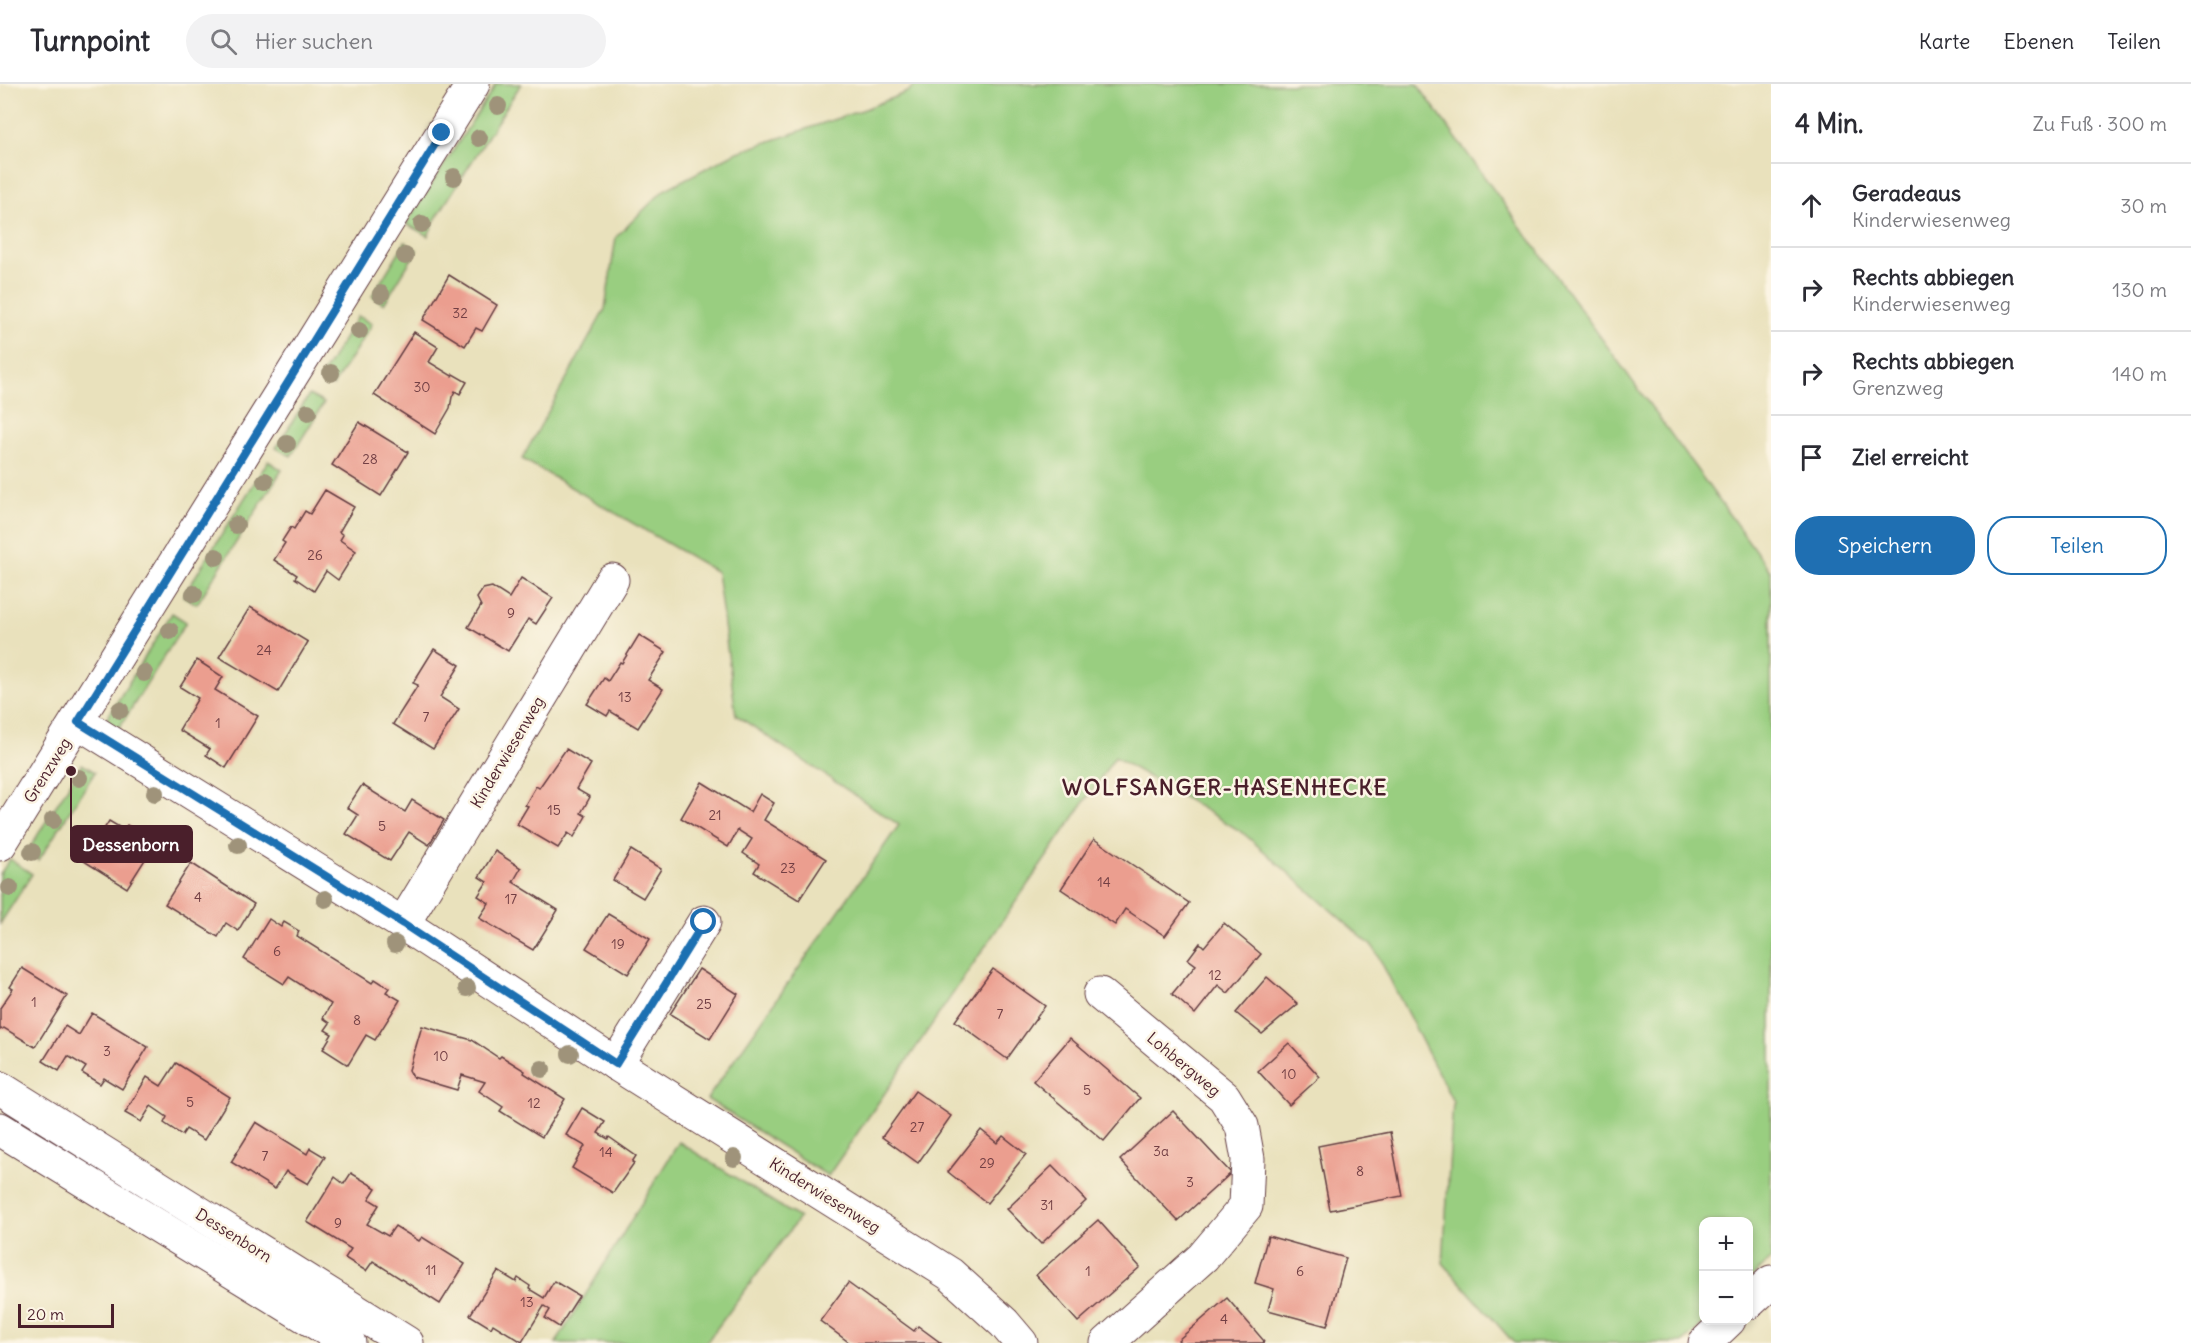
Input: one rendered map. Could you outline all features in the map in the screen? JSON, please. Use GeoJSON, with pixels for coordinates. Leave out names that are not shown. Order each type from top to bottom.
{"type":"FeatureCollection","features":[{"type":"Feature","properties":{"kind":"street","name":"Grenzweg"},"geometry":{"type":"LineString","coordinates":[[0,844],[473,84]]}},
{"type":"Feature","properties":{"kind":"street","name":"Kinderwiesenweg"},"geometry":{"type":"LineString","coordinates":[[403,924],[612,580]]}},
{"type":"Feature","properties":{"kind":"street","name":"Kinderwiesenweg"},"geometry":{"type":"LineString","coordinates":[[78,722],[403,924],[616,1064],[950,1274],[1004,1323],[1021,1343]]}},
{"type":"Feature","properties":{"kind":"street"},"geometry":{"type":"LineString","coordinates":[[616,1064],[704,922]]}},
{"type":"Feature","properties":{"kind":"street","name":"Lohbergweg"},"geometry":{"type":"LineString","coordinates":[[1100,994],[1224,1097],[1242,1126],[1248,1159],[1246,1206],[1203,1257],[1107,1343]]}},
{"type":"Feature","properties":{"kind":"street","name":"Dessenborn"},"geometry":{"type":"LineString","coordinates":[[0,1088],[407,1343]]}},
{"type":"Feature","properties":{"kind":"street","name":"Dessenborn"},"geometry":{"type":"LineString","coordinates":[[0,1129],[349,1343]]}},
{"type":"Feature","properties":{"kind":"street"},"geometry":{"type":"LineString","coordinates":[[1753,1299],[1771,1282]]}},
{"type":"Feature","properties":{"kind":"street"},"geometry":{"type":"LineString","coordinates":[[1705,1343],[1724,1325]]}},
{"type":"Feature","properties":{"kind":"green space"},"geometry":{"type":"Polygon","coordinates":[[[496,84],[521,84],[435,220],[428,236],[406,224],[496,84]]]}},
{"type":"Feature","properties":{"kind":"green space"},"geometry":{"type":"Polygon","coordinates":[[[916,84],[1417,84],[1771,572],[1771,1259],[1753,1276],[1753,1217],[1699,1217],[1699,1325],[1702,1325],[1682,1343],[1514,1343],[1443,1263],[1453,1102],[1374,948],[1242,832],[1115,757],[828,1176],[707,1099],[899,825],[736,715],[717,572],[522,459],[605,309],[616,237],[664,190],[735,153],[865,109],[907,92],[916,84]]]}},
{"type":"Feature","properties":{"kind":"green space"},"geometry":{"type":"Polygon","coordinates":[[[405,242],[417,250],[384,304],[372,296],[405,242]]]}},
{"type":"Feature","properties":{"kind":"green space"},"geometry":{"type":"Polygon","coordinates":[[[358,316],[372,324],[333,386],[320,378],[358,316]]]}},
{"type":"Feature","properties":{"kind":"green space"},"geometry":{"type":"Polygon","coordinates":[[[309,395],[324,403],[291,456],[276,448],[309,395]]]}},
{"type":"Feature","properties":{"kind":"green space"},"geometry":{"type":"Polygon","coordinates":[[[268,461],[282,470],[197,604],[183,596],[268,461]]]}},
{"type":"Feature","properties":{"kind":"green space"},"geometry":{"type":"Polygon","coordinates":[[[172,613],[186,622],[116,733],[108,726],[107,718],[172,613]]]}},
{"type":"Feature","properties":{"kind":"green space"},"geometry":{"type":"Polygon","coordinates":[[[82,764],[95,772],[39,860],[27,852],[82,764]]]}},
{"type":"Feature","properties":{"kind":"green space"},"geometry":{"type":"Polygon","coordinates":[[[10,859],[32,874],[0,924],[0,874],[10,859]]]}},
{"type":"Feature","properties":{"kind":"green space"},"geometry":{"type":"Polygon","coordinates":[[[679,1142],[799,1218],[706,1343],[556,1343],[679,1142]]]}},
{"type":"Feature","properties":{"kind":"building"},"geometry":{"type":"Polygon","coordinates":[[[449,275],[497,305],[482,331],[476,328],[465,346],[423,320],[449,275]]]}},
{"type":"Feature","properties":{"kind":"building"},"geometry":{"type":"Polygon","coordinates":[[[414,332],[438,347],[429,362],[467,382],[460,394],[455,391],[450,408],[435,434],[374,395],[414,332]]]}},
{"type":"Feature","properties":{"kind":"building"},"geometry":{"type":"Polygon","coordinates":[[[359,422],[408,452],[381,496],[332,465],[359,422]]]}},
{"type":"Feature","properties":{"kind":"building"},"geometry":{"type":"Polygon","coordinates":[[[325,490],[354,507],[339,532],[343,535],[340,540],[356,551],[338,580],[326,571],[314,591],[295,578],[297,575],[274,560],[285,543],[282,541],[291,527],[294,529],[305,511],[310,514],[325,490]]]}},
{"type":"Feature","properties":{"kind":"building"},"geometry":{"type":"Polygon","coordinates":[[[521,578],[553,598],[536,624],[528,619],[508,651],[468,627],[481,606],[477,598],[483,589],[492,587],[509,598],[521,578]]]}},
{"type":"Feature","properties":{"kind":"building"},"geometry":{"type":"Polygon","coordinates":[[[250,607],[308,642],[278,692],[219,657],[250,607]]]}},
{"type":"Feature","properties":{"kind":"building"},"geometry":{"type":"Polygon","coordinates":[[[639,635],[666,652],[648,680],[663,689],[638,728],[610,711],[607,716],[587,704],[604,678],[608,681],[620,662],[622,663],[639,635]]]}},
{"type":"Feature","properties":{"kind":"building"},"geometry":{"type":"Polygon","coordinates":[[[434,649],[460,665],[440,697],[459,709],[433,749],[393,724],[418,685],[413,683],[434,649]]]}},
{"type":"Feature","properties":{"kind":"building"},"geometry":{"type":"Polygon","coordinates":[[[197,660],[223,677],[215,690],[258,716],[226,768],[206,755],[210,749],[179,730],[198,698],[180,687],[197,660]]]}},
{"type":"Feature","properties":{"kind":"building"},"geometry":{"type":"Polygon","coordinates":[[[566,749],[591,764],[576,789],[590,797],[581,813],[586,816],[574,837],[568,833],[558,848],[517,824],[536,786],[539,788],[566,749]]]}},
{"type":"Feature","properties":{"kind":"building"},"geometry":{"type":"Polygon","coordinates":[[[702,782],[750,812],[760,794],[774,803],[764,820],[826,859],[799,900],[754,872],[759,864],[743,853],[752,839],[738,830],[728,847],[681,818],[702,782]]]}},
{"type":"Feature","properties":{"kind":"building"},"geometry":{"type":"Polygon","coordinates":[[[362,785],[405,812],[412,800],[444,820],[429,845],[409,832],[390,861],[346,834],[358,815],[347,808],[362,785]]]}},
{"type":"Feature","properties":{"kind":"building"},"geometry":{"type":"Polygon","coordinates":[[[109,821],[124,830],[127,825],[141,833],[138,838],[153,847],[127,888],[84,861],[109,821]]]}},
{"type":"Feature","properties":{"kind":"building"},"geometry":{"type":"Polygon","coordinates":[[[1094,839],[1189,903],[1165,936],[1125,909],[1115,925],[1061,889],[1094,839]]]}},
{"type":"Feature","properties":{"kind":"building"},"geometry":{"type":"Polygon","coordinates":[[[631,850],[661,869],[643,898],[613,880],[631,850]]]}},
{"type":"Feature","properties":{"kind":"building"},"geometry":{"type":"Polygon","coordinates":[[[495,851],[521,868],[513,882],[558,910],[533,950],[479,918],[489,903],[478,896],[487,882],[479,877],[495,851]]]}},
{"type":"Feature","properties":{"kind":"building"},"geometry":{"type":"Polygon","coordinates":[[[191,863],[254,904],[238,931],[226,923],[218,937],[165,904],[191,863]]]}},
{"type":"Feature","properties":{"kind":"building"},"geometry":{"type":"Polygon","coordinates":[[[608,914],[650,939],[628,974],[586,948],[608,914]]]}},
{"type":"Feature","properties":{"kind":"building"},"geometry":{"type":"Polygon","coordinates":[[[269,919],[281,927],[284,922],[299,931],[297,936],[372,983],[375,979],[389,988],[386,992],[400,1000],[375,1040],[366,1035],[348,1065],[323,1049],[332,1034],[325,1030],[330,1023],[323,1018],[331,1004],[289,977],[284,984],[244,959],[269,919]]]}},
{"type":"Feature","properties":{"kind":"building"},"geometry":{"type":"Polygon","coordinates":[[[1224,923],[1261,954],[1228,993],[1218,985],[1195,1014],[1172,994],[1196,965],[1188,959],[1200,943],[1204,947],[1224,923]]]}},
{"type":"Feature","properties":{"kind":"building"},"geometry":{"type":"Polygon","coordinates":[[[22,968],[67,996],[35,1047],[4,1028],[0,1030],[0,1008],[13,989],[10,987],[22,968]]]}},
{"type":"Feature","properties":{"kind":"building"},"geometry":{"type":"Polygon","coordinates":[[[699,969],[738,994],[710,1039],[670,1014],[699,969]]]}},
{"type":"Feature","properties":{"kind":"building"},"geometry":{"type":"Polygon","coordinates":[[[993,969],[1045,1006],[1007,1059],[955,1021],[993,969]]]}},
{"type":"Feature","properties":{"kind":"building"},"geometry":{"type":"Polygon","coordinates":[[[1267,977],[1298,1004],[1262,1034],[1236,1013],[1267,977]]]}},
{"type":"Feature","properties":{"kind":"building"},"geometry":{"type":"Polygon","coordinates":[[[92,1013],[148,1047],[122,1089],[104,1078],[100,1084],[82,1073],[86,1067],[68,1056],[59,1071],[43,1061],[65,1026],[79,1035],[92,1013]]]}},
{"type":"Feature","properties":{"kind":"building"},"geometry":{"type":"Polygon","coordinates":[[[422,1026],[472,1040],[499,1058],[501,1056],[525,1071],[524,1073],[565,1099],[542,1137],[500,1111],[503,1107],[479,1091],[485,1082],[462,1075],[457,1090],[413,1077],[409,1070],[422,1026]]]}},
{"type":"Feature","properties":{"kind":"building"},"geometry":{"type":"Polygon","coordinates":[[[1070,1038],[1140,1098],[1104,1141],[1033,1081],[1070,1038]]]}},
{"type":"Feature","properties":{"kind":"building"},"geometry":{"type":"Polygon","coordinates":[[[1289,1043],[1320,1077],[1289,1105],[1258,1071],[1289,1043]]]}},
{"type":"Feature","properties":{"kind":"building"},"geometry":{"type":"Polygon","coordinates":[[[176,1063],[230,1097],[204,1140],[186,1129],[182,1135],[164,1123],[167,1117],[151,1106],[141,1122],[125,1113],[147,1077],[161,1086],[176,1063]]]}},
{"type":"Feature","properties":{"kind":"building"},"geometry":{"type":"Polygon","coordinates":[[[915,1091],[951,1116],[918,1163],[882,1137],[915,1091]]]}},
{"type":"Feature","properties":{"kind":"building"},"geometry":{"type":"Polygon","coordinates":[[[582,1108],[605,1122],[598,1133],[608,1139],[609,1137],[636,1156],[632,1162],[634,1163],[613,1193],[572,1168],[585,1146],[566,1135],[582,1108]]]}},
{"type":"Feature","properties":{"kind":"building"},"geometry":{"type":"Polygon","coordinates":[[[1173,1111],[1231,1173],[1178,1221],[1120,1160],[1173,1111]]]}},
{"type":"Feature","properties":{"kind":"building"},"geometry":{"type":"Polygon","coordinates":[[[256,1122],[307,1154],[310,1148],[325,1157],[308,1184],[286,1171],[275,1189],[231,1162],[256,1122]]]}},
{"type":"Feature","properties":{"kind":"building"},"geometry":{"type":"Polygon","coordinates":[[[981,1130],[997,1143],[1003,1136],[1026,1154],[987,1203],[948,1172],[981,1130]]]}},
{"type":"Feature","properties":{"kind":"building"},"geometry":{"type":"Polygon","coordinates":[[[1390,1132],[1402,1196],[1330,1210],[1318,1146],[1390,1132]]]}},
{"type":"Feature","properties":{"kind":"building"},"geometry":{"type":"Polygon","coordinates":[[[1052,1166],[1086,1201],[1041,1244],[1007,1209],[1052,1166]]]}},
{"type":"Feature","properties":{"kind":"building"},"geometry":{"type":"Polygon","coordinates":[[[351,1173],[376,1188],[369,1199],[379,1205],[367,1224],[388,1236],[395,1226],[419,1241],[422,1237],[465,1264],[440,1304],[373,1261],[366,1271],[345,1258],[351,1249],[307,1222],[335,1177],[344,1184],[351,1173]]]}},
{"type":"Feature","properties":{"kind":"building"},"geometry":{"type":"Polygon","coordinates":[[[1098,1220],[1140,1267],[1078,1322],[1036,1275],[1098,1220]]]}},
{"type":"Feature","properties":{"kind":"building"},"geometry":{"type":"Polygon","coordinates":[[[1268,1236],[1346,1258],[1327,1326],[1268,1310],[1274,1289],[1255,1283],[1268,1236]]]}},
{"type":"Feature","properties":{"kind":"building"},"geometry":{"type":"Polygon","coordinates":[[[498,1271],[516,1282],[518,1278],[530,1286],[529,1289],[544,1298],[554,1281],[579,1296],[559,1327],[545,1318],[550,1310],[544,1306],[522,1342],[493,1324],[491,1328],[470,1315],[498,1271]]]}},
{"type":"Feature","properties":{"kind":"building"},"geometry":{"type":"Polygon","coordinates":[[[848,1283],[914,1331],[918,1326],[941,1343],[850,1343],[820,1321],[848,1283]]]}},
{"type":"Feature","properties":{"kind":"building"},"geometry":{"type":"Polygon","coordinates":[[[1227,1298],[1264,1341],[1263,1343],[1181,1343],[1178,1340],[1227,1298]]]}},
{"type":"Feature","properties":{"kind":"place","name":"Dessenborn"},"geometry":{"type":"Point","coordinates":[71,771]}},
{"type":"Feature","properties":{"kind":"district","name":"WOLFSANGER-HASENHECKE"},"geometry":{"type":"Point","coordinates":[1225,787]}},
{"type":"Feature","properties":{"kind":"route"},"geometry":{"type":"LineString","coordinates":[[442,133],[78,722],[403,924],[616,1064],[704,922]]}}]}
